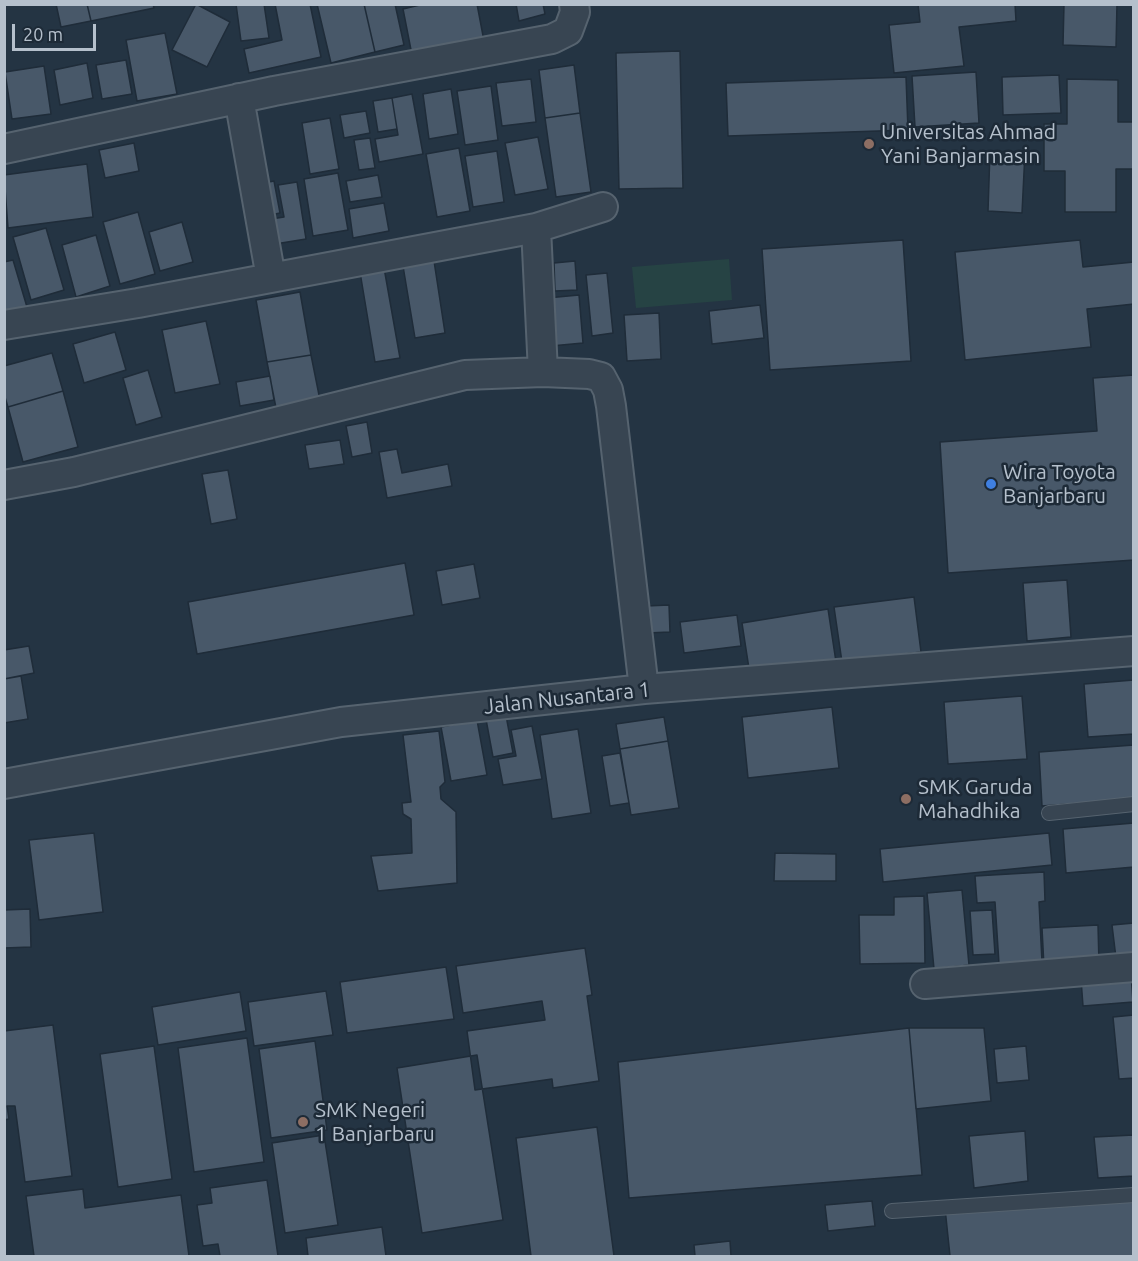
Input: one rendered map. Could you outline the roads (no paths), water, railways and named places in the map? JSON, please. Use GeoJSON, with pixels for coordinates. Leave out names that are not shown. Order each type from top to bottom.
{"type":"FeatureCollection","features":[{"type":"Feature","properties":{"kind":"street"},"geometry":{"type":"LineString","coordinates":[[4,149],[239,98],[552,39],[568,31],[575,12],[574,4]]}},
{"type":"Feature","properties":{"kind":"street"},"geometry":{"type":"LineString","coordinates":[[239,98],[272,278]]}},
{"type":"Feature","properties":{"kind":"street"},"geometry":{"type":"LineString","coordinates":[[4,325],[272,278],[536,228],[603,207]]}},
{"type":"Feature","properties":{"kind":"street"},"geometry":{"type":"LineString","coordinates":[[536,228],[543,372]]}},
{"type":"Feature","properties":{"kind":"street"},"geometry":{"type":"LineString","coordinates":[[4,484],[74,472],[465,375],[543,372],[589,374],[601,377],[608,390],[644,689]]}},
{"type":"Feature","properties":{"kind":"street","name":"Jalan Nusantara 1"},"geometry":{"type":"LineString","coordinates":[[4,784],[341,722],[644,689],[1134,651]]}},
{"type":"Feature","properties":{"kind":"street"},"geometry":{"type":"LineString","coordinates":[[925,984],[1134,967]]}},
{"type":"Feature","properties":{"kind":"lane"},"geometry":{"type":"LineString","coordinates":[[1049,813],[1134,804]]}},
{"type":"Feature","properties":{"kind":"lane"},"geometry":{"type":"LineString","coordinates":[[892,1212],[1134,1195]]}},
{"type":"Feature","properties":{"kind":"place","name":"Universitas Ahmad Yani Banjarmasin"},"geometry":{"type":"Point","coordinates":[869,144]}},
{"type":"Feature","properties":{"kind":"place","name":"Wira Toyota Banjarbaru"},"geometry":{"type":"Point","coordinates":[991,484]}},
{"type":"Feature","properties":{"kind":"place","name":"SMK Garuda Mahadhika"},"geometry":{"type":"Point","coordinates":[906,799]}},
{"type":"Feature","properties":{"kind":"place","name":"SMK Negeri 1 Banjarbaru"},"geometry":{"type":"Point","coordinates":[303,1122]}}]}
